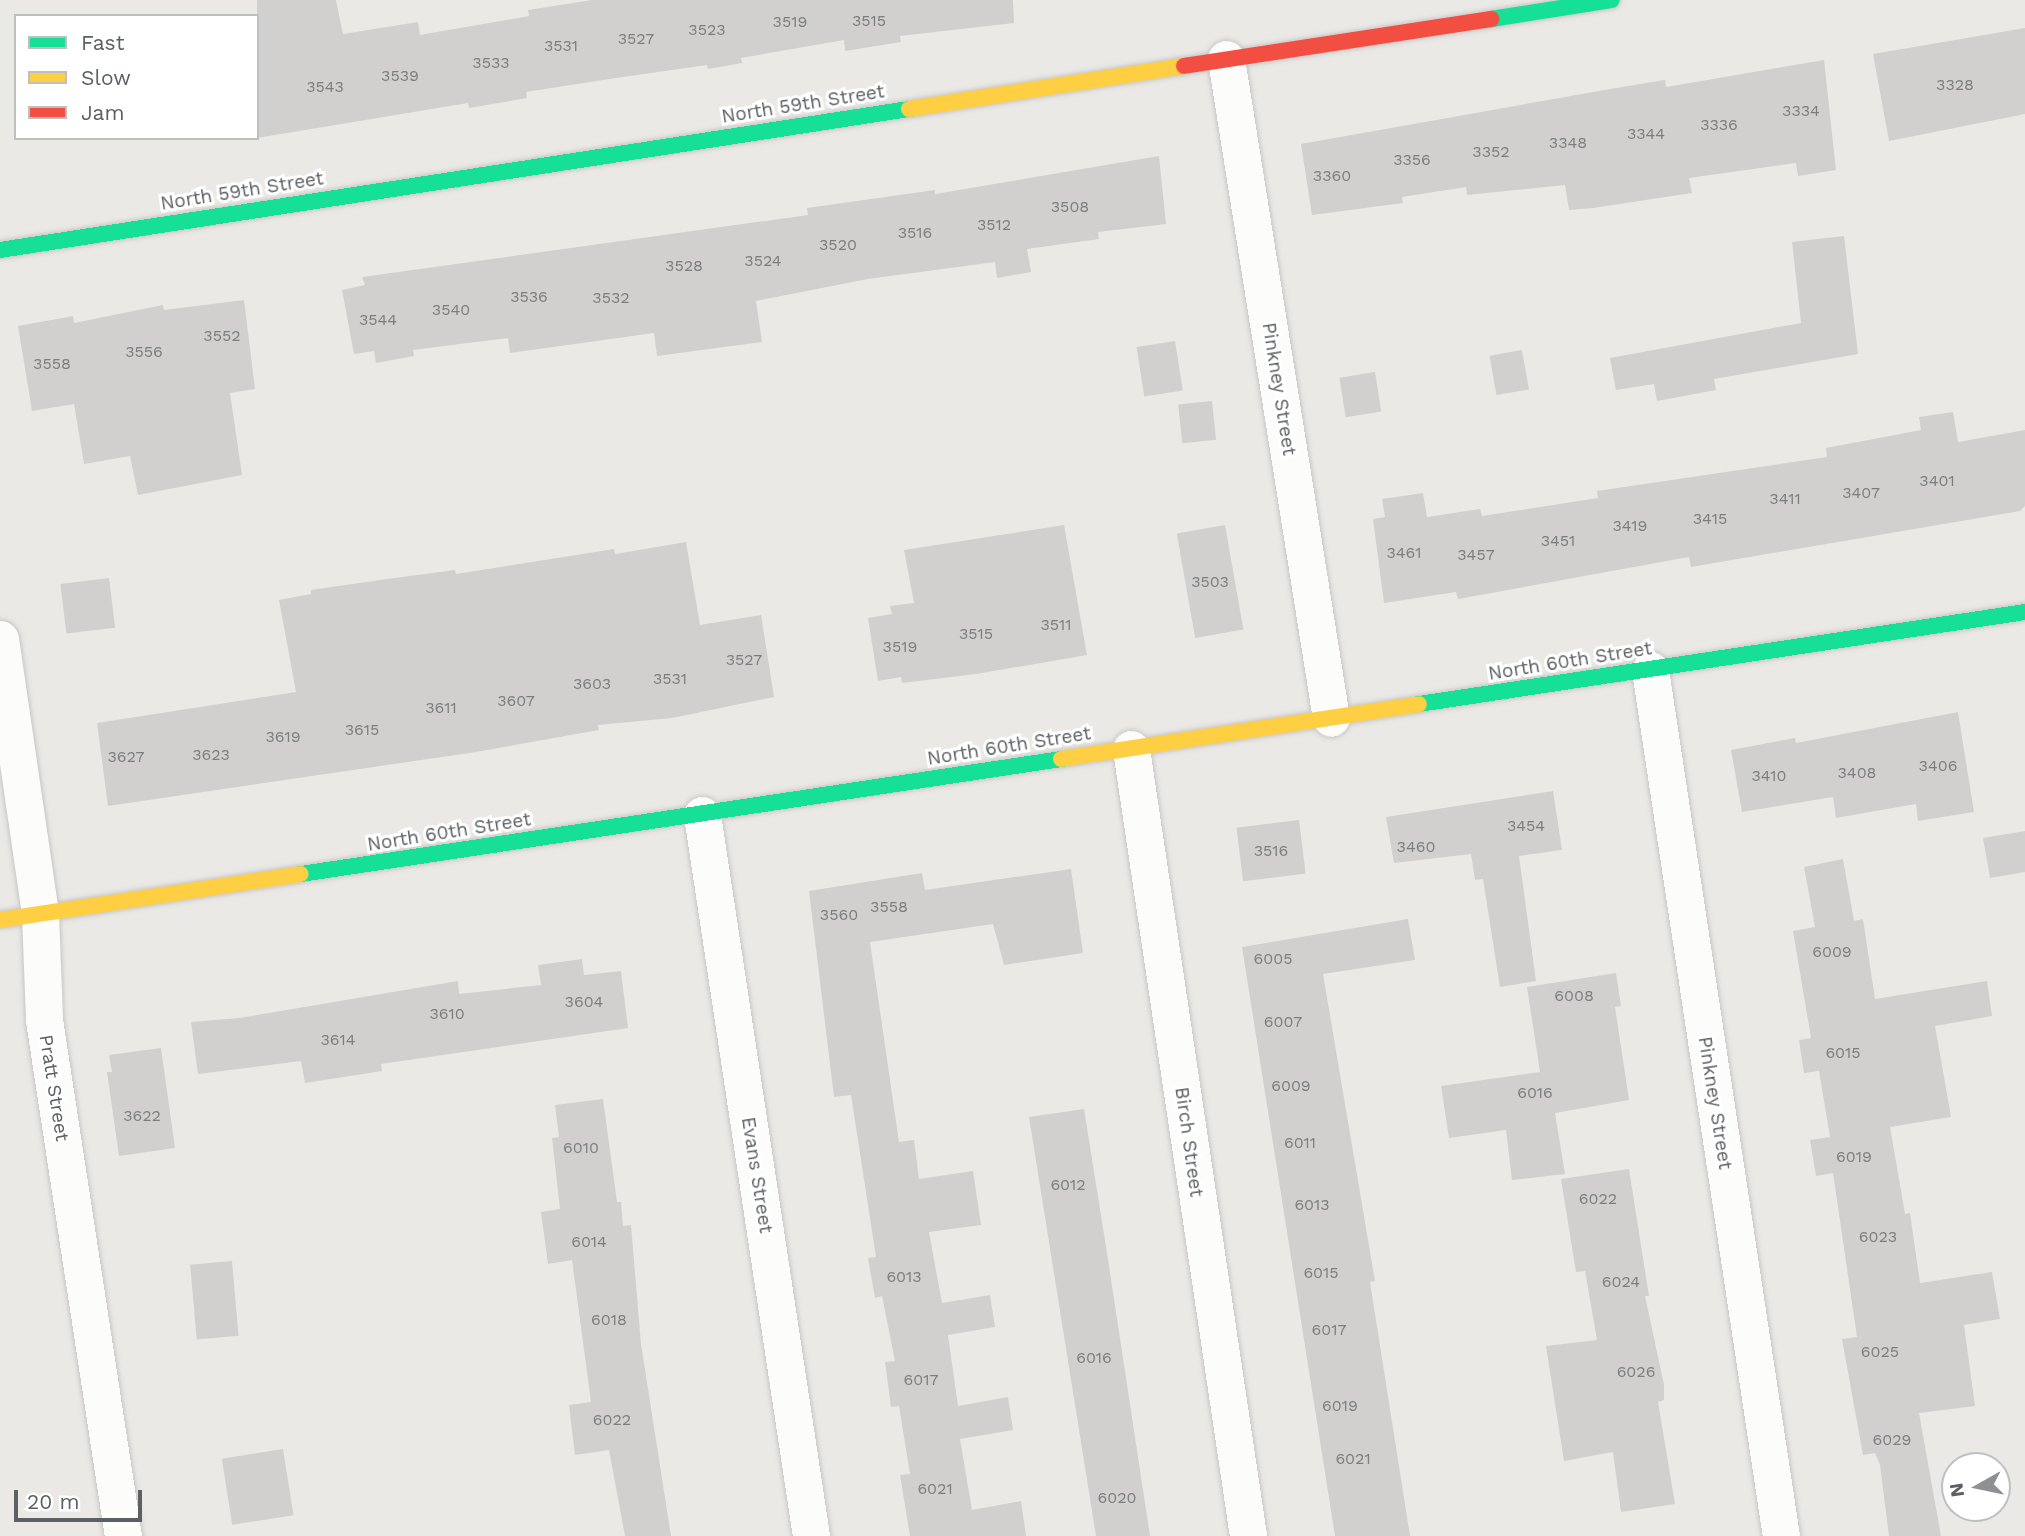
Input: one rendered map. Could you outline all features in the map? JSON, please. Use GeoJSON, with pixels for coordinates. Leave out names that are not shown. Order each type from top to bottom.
{"type":"FeatureCollection","features":[{"type":"Feature","properties":{"kind":"main road","name":"North 59th Street"},"geometry":{"type":"LineString","coordinates":[[0,250],[1612,0]]}},
{"type":"Feature","properties":{"kind":"main road","name":"North 60th Street"},"geometry":{"type":"LineString","coordinates":[[0,920],[2025,612]]}},
{"type":"Feature","properties":{"kind":"street","name":"Pinkney Street"},"geometry":{"type":"LineString","coordinates":[[1226,59],[1331,719]]}},
{"type":"Feature","properties":{"kind":"street","name":"Pratt Street"},"geometry":{"type":"LineString","coordinates":[[0,639],[40,914],[44,1020],[123,1536]]}},
{"type":"Feature","properties":{"kind":"street","name":"Pinkney Street"},"geometry":{"type":"LineString","coordinates":[[1650,670],[1781,1536]]}},
{"type":"Feature","properties":{"kind":"street","name":"Birch Street"},"geometry":{"type":"LineString","coordinates":[[1131,748],[1248,1536]]}},
{"type":"Feature","properties":{"kind":"street","name":"Evans Street"},"geometry":{"type":"LineString","coordinates":[[702,815],[811,1536]]}},
{"type":"Feature","properties":{"kind":"building"},"geometry":{"type":"Polygon","coordinates":[[[257,0],[336,0],[343,34],[418,22],[420,35],[529,16],[528,10],[592,0],[1013,0],[1014,23],[900,36],[901,42],[845,51],[844,40],[741,58],[742,63],[708,69],[707,65],[616,78],[526,92],[527,98],[469,108],[468,103],[259,138],[257,0]]]}},
{"type":"Feature","properties":{"kind":"building"},"geometry":{"type":"Polygon","coordinates":[[[2025,28],[2025,114],[1889,141],[1873,54],[2025,28]]]}},
{"type":"Feature","properties":{"kind":"building"},"geometry":{"type":"Polygon","coordinates":[[[1824,60],[1836,170],[1798,176],[1796,163],[1689,178],[1692,193],[1593,208],[1569,210],[1565,185],[1467,195],[1466,187],[1402,197],[1403,203],[1312,215],[1301,144],[1665,80],[1666,87],[1824,60]]]}},
{"type":"Feature","properties":{"kind":"building"},"geometry":{"type":"Polygon","coordinates":[[[1159,156],[1166,224],[1098,232],[1099,239],[1027,249],[1031,272],[997,278],[995,262],[868,279],[756,301],[762,342],[657,356],[654,333],[510,353],[508,338],[413,350],[414,356],[376,363],[374,351],[354,354],[342,290],[365,285],[362,277],[808,215],[807,208],[935,190],[935,194],[1159,156]]]}},
{"type":"Feature","properties":{"kind":"building"},"geometry":{"type":"Polygon","coordinates":[[[1844,236],[1858,354],[1714,379],[1716,390],[1657,401],[1654,384],[1616,390],[1610,358],[1801,323],[1792,242],[1844,236]]]}},
{"type":"Feature","properties":{"kind":"building"},"geometry":{"type":"Polygon","coordinates":[[[244,300],[255,389],[230,393],[242,475],[138,495],[130,456],[84,464],[74,404],[32,411],[18,326],[73,316],[74,323],[163,305],[164,310],[244,300]]]}},
{"type":"Feature","properties":{"kind":"building"},"geometry":{"type":"Polygon","coordinates":[[[1175,341],[1183,390],[1144,396],[1136,347],[1175,341]]]}},
{"type":"Feature","properties":{"kind":"building"},"geometry":{"type":"Polygon","coordinates":[[[1522,350],[1529,389],[1496,395],[1490,356],[1522,350]]]}},
{"type":"Feature","properties":{"kind":"building"},"geometry":{"type":"Polygon","coordinates":[[[1375,372],[1381,412],[1346,417],[1339,378],[1375,372]]]}},
{"type":"Feature","properties":{"kind":"building"},"geometry":{"type":"Polygon","coordinates":[[[1212,401],[1216,440],[1182,443],[1178,405],[1212,401]]]}},
{"type":"Feature","properties":{"kind":"building"},"geometry":{"type":"Polygon","coordinates":[[[1953,412],[1958,442],[2025,430],[2025,506],[2020,511],[1691,567],[1689,557],[1458,599],[1456,592],[1384,603],[1373,519],[1385,517],[1382,499],[1423,493],[1427,517],[1480,509],[1482,516],[1598,498],[1597,491],[1827,457],[1826,448],[1921,430],[1919,417],[1953,412]]]}},
{"type":"Feature","properties":{"kind":"building"},"geometry":{"type":"Polygon","coordinates":[[[1064,525],[1087,655],[976,674],[902,683],[901,677],[878,681],[868,618],[892,614],[890,606],[914,603],[904,550],[1064,525]]]}},
{"type":"Feature","properties":{"kind":"building"},"geometry":{"type":"Polygon","coordinates":[[[1225,525],[1243,629],[1195,638],[1177,534],[1225,525]]]}},
{"type":"Feature","properties":{"kind":"building"},"geometry":{"type":"Polygon","coordinates":[[[686,542],[700,625],[761,615],[774,697],[672,718],[598,725],[599,730],[476,752],[108,806],[97,723],[296,692],[279,600],[311,594],[311,590],[387,579],[455,570],[456,574],[614,549],[615,554],[686,542]]]}},
{"type":"Feature","properties":{"kind":"building"},"geometry":{"type":"Polygon","coordinates":[[[109,578],[115,628],[66,634],[60,584],[109,578]]]}},
{"type":"Feature","properties":{"kind":"building"},"geometry":{"type":"Polygon","coordinates":[[[1958,712],[1974,812],[1918,821],[1916,804],[1836,818],[1833,797],[1742,812],[1731,750],[1795,738],[1796,743],[1958,712]]]}},
{"type":"Feature","properties":{"kind":"building"},"geometry":{"type":"Polygon","coordinates":[[[1553,791],[1562,850],[1519,856],[1536,981],[1500,987],[1483,879],[1475,880],[1471,854],[1394,863],[1386,817],[1553,791]]]}},
{"type":"Feature","properties":{"kind":"building"},"geometry":{"type":"Polygon","coordinates":[[[1299,820],[1306,874],[1243,881],[1236,828],[1299,820]]]}},
{"type":"Feature","properties":{"kind":"building"},"geometry":{"type":"Polygon","coordinates":[[[2025,831],[2025,872],[1990,878],[1983,838],[2025,831]]]}},
{"type":"Feature","properties":{"kind":"building"},"geometry":{"type":"Polygon","coordinates":[[[1843,859],[1854,921],[1863,919],[1875,999],[1987,981],[1992,1016],[1935,1026],[1951,1117],[1890,1127],[1905,1214],[1910,1213],[1920,1283],[1992,1272],[2000,1319],[1964,1325],[1975,1406],[1919,1413],[1941,1536],[1889,1536],[1880,1465],[1875,1453],[1863,1455],[1842,1339],[1857,1337],[1833,1173],[1816,1176],[1810,1140],[1830,1137],[1819,1071],[1804,1073],[1799,1040],[1811,1038],[1793,931],[1815,927],[1804,867],[1843,859]]]}},
{"type":"Feature","properties":{"kind":"building"},"geometry":{"type":"Polygon","coordinates":[[[1071,869],[1083,953],[1004,965],[993,924],[870,942],[899,1142],[914,1140],[919,1179],[973,1171],[981,1225],[929,1232],[942,1303],[990,1295],[995,1327],[948,1335],[958,1406],[1008,1397],[1013,1430],[960,1439],[972,1510],[1021,1501],[1026,1536],[910,1536],[900,1475],[910,1474],[899,1406],[891,1407],[885,1362],[895,1361],[882,1296],[875,1298],[868,1258],[876,1257],[851,1095],[834,1097],[809,891],[922,873],[925,890],[1071,869]]]}},
{"type":"Feature","properties":{"kind":"building"},"geometry":{"type":"Polygon","coordinates":[[[1408,919],[1415,960],[1323,974],[1375,1281],[1370,1282],[1410,1536],[1335,1536],[1242,947],[1408,919]]]}},
{"type":"Feature","properties":{"kind":"building"},"geometry":{"type":"Polygon","coordinates":[[[582,959],[584,975],[621,971],[628,1028],[381,1064],[382,1071],[305,1083],[301,1061],[198,1074],[191,1022],[239,1018],[458,981],[459,994],[541,985],[538,965],[582,959]]]}},
{"type":"Feature","properties":{"kind":"building"},"geometry":{"type":"Polygon","coordinates":[[[1616,973],[1621,1006],[1615,1007],[1629,1100],[1555,1113],[1565,1174],[1512,1180],[1506,1130],[1449,1138],[1441,1086],[1540,1072],[1527,987],[1616,973]]]}},
{"type":"Feature","properties":{"kind":"building"},"geometry":{"type":"Polygon","coordinates":[[[161,1048],[175,1148],[119,1156],[107,1072],[112,1072],[109,1055],[161,1048]]]}},
{"type":"Feature","properties":{"kind":"building"},"geometry":{"type":"Polygon","coordinates":[[[603,1099],[617,1202],[621,1202],[623,1226],[631,1225],[641,1344],[671,1536],[625,1536],[609,1450],[575,1455],[569,1405],[591,1402],[572,1260],[548,1264],[541,1212],[560,1209],[552,1138],[559,1137],[555,1105],[603,1099]]]}},
{"type":"Feature","properties":{"kind":"building"},"geometry":{"type":"Polygon","coordinates":[[[1084,1109],[1150,1536],[1096,1536],[1029,1117],[1084,1109]]]}},
{"type":"Feature","properties":{"kind":"building"},"geometry":{"type":"Polygon","coordinates":[[[1629,1169],[1649,1296],[1645,1296],[1664,1385],[1664,1400],[1658,1402],[1675,1504],[1621,1512],[1613,1452],[1564,1461],[1546,1346],[1597,1340],[1585,1271],[1576,1272],[1561,1179],[1629,1169]]]}},
{"type":"Feature","properties":{"kind":"building"},"geometry":{"type":"Polygon","coordinates":[[[232,1261],[239,1336],[197,1339],[190,1265],[232,1261]]]}},
{"type":"Feature","properties":{"kind":"building"},"geometry":{"type":"Polygon","coordinates":[[[283,1449],[293,1515],[232,1525],[222,1459],[283,1449]]]}},
{"type":"Feature","properties":{"kind":"traffic: fast"},"geometry":{"type":"LineString","coordinates":[[1491,19],[1612,0]]}},
{"type":"Feature","properties":{"kind":"traffic: fast"},"geometry":{"type":"LineString","coordinates":[[0,250],[909,109]]}},
{"type":"Feature","properties":{"kind":"traffic: fast"},"geometry":{"type":"LineString","coordinates":[[1419,704],[2025,612]]}},
{"type":"Feature","properties":{"kind":"traffic: fast"},"geometry":{"type":"LineString","coordinates":[[301,874],[1061,759]]}},
{"type":"Feature","properties":{"kind":"traffic: slow"},"geometry":{"type":"LineString","coordinates":[[909,109],[1184,66]]}},
{"type":"Feature","properties":{"kind":"traffic: slow"},"geometry":{"type":"LineString","coordinates":[[1061,759],[1419,704]]}},
{"type":"Feature","properties":{"kind":"traffic: slow"},"geometry":{"type":"LineString","coordinates":[[0,920],[301,874]]}},
{"type":"Feature","properties":{"kind":"traffic: jam"},"geometry":{"type":"LineString","coordinates":[[1184,66],[1491,19]]}}]}
